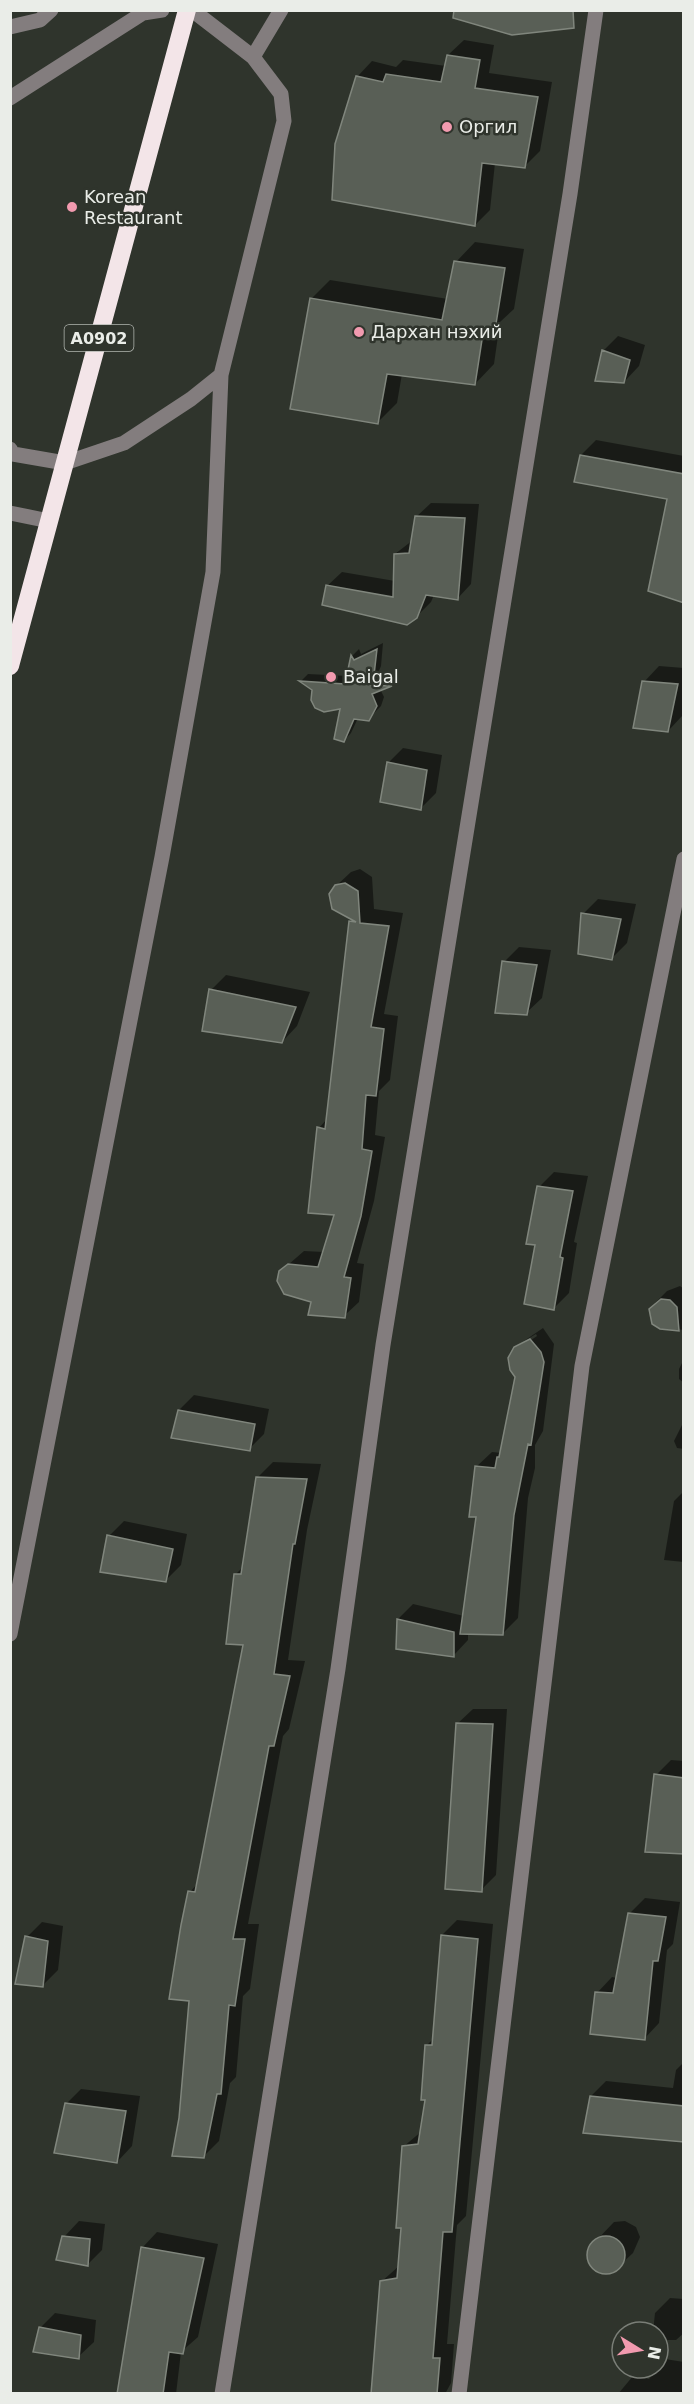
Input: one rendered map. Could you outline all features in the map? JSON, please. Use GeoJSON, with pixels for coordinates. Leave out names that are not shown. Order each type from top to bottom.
{"type":"FeatureCollection","features":[{"type":"Feature","properties":{"kind":"highway","name":"A0902"},"geometry":{"type":"LineString","coordinates":[[10,666],[187,10]]}},
{"type":"Feature","properties":{"kind":"street"},"geometry":{"type":"LineString","coordinates":[[10,27],[40,20],[51,10]]}},
{"type":"Feature","properties":{"kind":"street"},"geometry":{"type":"LineString","coordinates":[[10,99],[143,13],[162,10]]}},
{"type":"Feature","properties":{"kind":"street"},"geometry":{"type":"LineString","coordinates":[[10,1634],[162,857],[213,572],[221,375],[284,121],[281,94],[253,57],[192,10]]}},
{"type":"Feature","properties":{"kind":"street"},"geometry":{"type":"LineString","coordinates":[[253,57],[281,10]]}},
{"type":"Feature","properties":{"kind":"street"},"geometry":{"type":"LineString","coordinates":[[222,2394],[338,1669],[383,1345],[566,217],[596,10]]}},
{"type":"Feature","properties":{"kind":"street"},"geometry":{"type":"LineString","coordinates":[[10,449],[13,454],[65,463],[123,443],[191,399],[221,375]]}},
{"type":"Feature","properties":{"kind":"street"},"geometry":{"type":"LineString","coordinates":[[10,513],[49,521]]}},
{"type":"Feature","properties":{"kind":"street"},"geometry":{"type":"LineString","coordinates":[[459,2394],[582,1366],[684,859]]}},
{"type":"Feature","properties":{"kind":"building"},"geometry":{"type":"Polygon","coordinates":[[[454,10],[573,10],[574,28],[512,35],[453,18],[454,10]]]}},
{"type":"Feature","properties":{"kind":"building"},"geometry":{"type":"Polygon","coordinates":[[[447,55],[480,60],[475,88],[538,97],[525,168],[482,163],[475,226],[332,200],[335,144],[356,76],[383,82],[386,74],[441,82],[447,55]]]}},
{"type":"Feature","properties":{"kind":"building"},"geometry":{"type":"Polygon","coordinates":[[[454,261],[505,268],[495,330],[484,327],[475,385],[387,374],[378,424],[290,409],[310,298],[442,320],[454,261]]]}},
{"type":"Feature","properties":{"kind":"building"},"geometry":{"type":"Polygon","coordinates":[[[602,350],[630,360],[624,383],[595,381],[602,350]]]}},
{"type":"Feature","properties":{"kind":"building"},"geometry":{"type":"Polygon","coordinates":[[[580,455],[684,474],[684,603],[648,591],[667,499],[574,482],[580,455]]]}},
{"type":"Feature","properties":{"kind":"building"},"geometry":{"type":"Polygon","coordinates":[[[415,516],[465,518],[458,600],[426,595],[417,618],[407,625],[322,605],[326,585],[393,597],[394,554],[409,553],[415,516]]]}},
{"type":"Feature","properties":{"kind":"building"},"geometry":{"type":"Polygon","coordinates":[[[377,649],[374,675],[370,685],[392,686],[372,694],[377,706],[369,721],[354,719],[344,742],[334,739],[340,709],[324,712],[315,708],[311,700],[312,690],[299,681],[345,684],[351,655],[354,660],[377,649]]]}},
{"type":"Feature","properties":{"kind":"building"},"geometry":{"type":"Polygon","coordinates":[[[642,681],[678,684],[668,732],[633,728],[642,681]]]}},
{"type":"Feature","properties":{"kind":"building"},"geometry":{"type":"Polygon","coordinates":[[[387,762],[427,770],[421,810],[380,802],[387,762]]]}},
{"type":"Feature","properties":{"kind":"building"},"geometry":{"type":"Polygon","coordinates":[[[345,883],[358,891],[360,923],[389,926],[371,1027],[384,1029],[376,1096],[366,1095],[362,1149],[372,1151],[361,1216],[344,1277],[351,1278],[345,1318],[308,1315],[311,1302],[284,1294],[277,1281],[279,1271],[288,1264],[318,1267],[334,1215],[308,1213],[317,1127],[325,1129],[349,921],[356,922],[332,909],[329,894],[335,885],[345,883]]]}},
{"type":"Feature","properties":{"kind":"building"},"geometry":{"type":"Polygon","coordinates":[[[581,913],[621,919],[612,960],[578,954],[581,913]]]}},
{"type":"Feature","properties":{"kind":"building"},"geometry":{"type":"Polygon","coordinates":[[[502,961],[537,965],[527,1015],[495,1013],[502,961]]]}},
{"type":"Feature","properties":{"kind":"building"},"geometry":{"type":"Polygon","coordinates":[[[209,989],[296,1007],[282,1043],[202,1031],[209,989]]]}},
{"type":"Feature","properties":{"kind":"building"},"geometry":{"type":"Polygon","coordinates":[[[537,1186],[573,1191],[560,1257],[563,1258],[554,1310],[524,1304],[535,1245],[526,1244],[537,1186]]]}},
{"type":"Feature","properties":{"kind":"building"},"geometry":{"type":"Polygon","coordinates":[[[661,1299],[670,1300],[677,1307],[679,1331],[660,1329],[652,1324],[649,1309],[661,1299]]]}},
{"type":"Feature","properties":{"kind":"building"},"geometry":{"type":"Polygon","coordinates":[[[530,1339],[541,1352],[544,1362],[531,1445],[528,1444],[514,1515],[503,1635],[460,1634],[476,1517],[469,1517],[475,1466],[495,1468],[515,1377],[510,1370],[508,1358],[514,1347],[530,1339]]]}},
{"type":"Feature","properties":{"kind":"building"},"geometry":{"type":"Polygon","coordinates":[[[178,1410],[255,1424],[250,1451],[171,1438],[178,1410]]]}},
{"type":"Feature","properties":{"kind":"building"},"geometry":{"type":"Polygon","coordinates":[[[256,1477],[307,1479],[295,1544],[293,1544],[274,1674],[290,1676],[274,1746],[269,1746],[233,1939],[245,1939],[235,2006],[229,2005],[221,2094],[217,2094],[204,2158],[172,2156],[179,2118],[189,2001],[169,1999],[188,1891],[195,1892],[243,1645],[226,1644],[234,1574],[241,1574],[256,1477]]]}},
{"type":"Feature","properties":{"kind":"building"},"geometry":{"type":"Polygon","coordinates":[[[107,1535],[173,1549],[166,1582],[100,1572],[107,1535]]]}},
{"type":"Feature","properties":{"kind":"building"},"geometry":{"type":"Polygon","coordinates":[[[397,1619],[454,1632],[454,1657],[396,1649],[397,1619]]]}},
{"type":"Feature","properties":{"kind":"building"},"geometry":{"type":"Polygon","coordinates":[[[456,1723],[493,1724],[482,1892],[445,1889],[456,1723]]]}},
{"type":"Feature","properties":{"kind":"building"},"geometry":{"type":"Polygon","coordinates":[[[654,1774],[684,1778],[684,1854],[645,1852],[654,1774]]]}},
{"type":"Feature","properties":{"kind":"building"},"geometry":{"type":"Polygon","coordinates":[[[628,1913],[666,1917],[658,1961],[653,1961],[645,2040],[590,2034],[595,1992],[613,1993],[628,1913]]]}},
{"type":"Feature","properties":{"kind":"building"},"geometry":{"type":"Polygon","coordinates":[[[441,1935],[478,1939],[452,2232],[443,2232],[433,2358],[440,2358],[437,2394],[371,2394],[380,2281],[397,2278],[401,2228],[396,2228],[402,2146],[418,2144],[425,2100],[421,2100],[425,2045],[432,2045],[441,1935]]]}},
{"type":"Feature","properties":{"kind":"building"},"geometry":{"type":"Polygon","coordinates":[[[25,1936],[48,1941],[43,1987],[15,1984],[25,1936]]]}},
{"type":"Feature","properties":{"kind":"building"},"geometry":{"type":"Polygon","coordinates":[[[590,2096],[684,2106],[684,2142],[583,2133],[590,2096]]]}},
{"type":"Feature","properties":{"kind":"building"},"geometry":{"type":"Polygon","coordinates":[[[65,2103],[126,2111],[117,2163],[54,2153],[65,2103]]]}},
{"type":"Feature","properties":{"kind":"building"},"geometry":{"type":"Polygon","coordinates":[[[62,2236],[90,2239],[88,2266],[56,2260],[62,2236]]]}},
{"type":"Feature","properties":{"kind":"building"},"geometry":{"type":"Polygon","coordinates":[[[606,2236],[620,2241],[625,2255],[620,2269],[606,2274],[592,2269],[587,2255],[592,2241],[606,2236]]]}},
{"type":"Feature","properties":{"kind":"building"},"geometry":{"type":"Polygon","coordinates":[[[141,2247],[204,2258],[183,2354],[169,2352],[163,2394],[117,2394],[141,2247]]]}},
{"type":"Feature","properties":{"kind":"building"},"geometry":{"type":"Polygon","coordinates":[[[39,2327],[81,2335],[79,2359],[33,2352],[39,2327]]]}},
{"type":"Feature","properties":{"kind":"place","name":"Оргил"},"geometry":{"type":"Point","coordinates":[447,127]}},
{"type":"Feature","properties":{"kind":"place","name":"Korean Restaurant"},"geometry":{"type":"Point","coordinates":[72,207]}},
{"type":"Feature","properties":{"kind":"place","name":"Дархан нэхий"},"geometry":{"type":"Point","coordinates":[359,332]}},
{"type":"Feature","properties":{"kind":"place","name":"Baigal"},"geometry":{"type":"Point","coordinates":[331,677]}}]}
